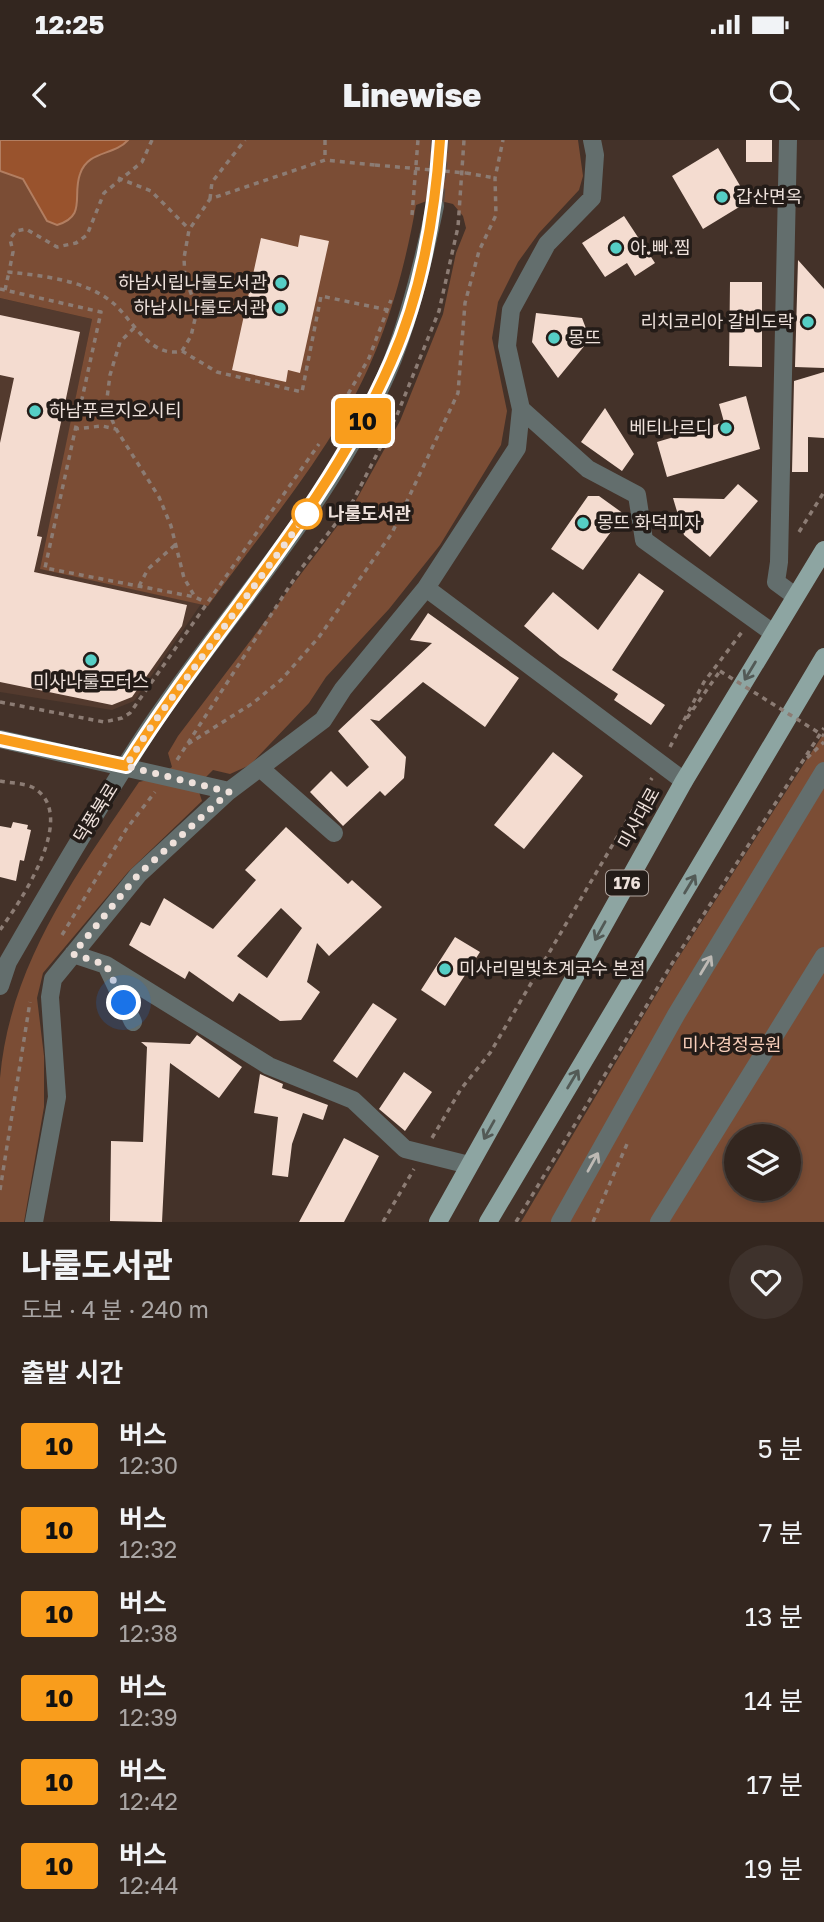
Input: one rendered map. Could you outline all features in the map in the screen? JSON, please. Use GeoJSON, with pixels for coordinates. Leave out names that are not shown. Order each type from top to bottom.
{"type":"FeatureCollection","features":[{"type":"Feature","properties":{"kind":"main road","name":"미사대로"},"geometry":{"type":"LineString","coordinates":[[438,1222],[684,781],[824,550]]}},
{"type":"Feature","properties":{"kind":"main road"},"geometry":{"type":"LineString","coordinates":[[488,1222],[824,657]]}},
{"type":"Feature","properties":{"kind":"street"},"geometry":{"type":"LineString","coordinates":[[34,1222],[57,1097],[50,997],[54,979],[138,875],[229,792],[323,720],[343,689],[426,587],[517,448],[522,409],[507,346],[511,310],[547,244],[592,198],[595,155],[592,140]]}},
{"type":"Feature","properties":{"kind":"street"},"geometry":{"type":"LineString","coordinates":[[788,140],[779,562],[776,582],[795,596]]}},
{"type":"Feature","properties":{"kind":"street","name":"덕풍북로"},"geometry":{"type":"LineString","coordinates":[[0,986],[8,962],[56,877],[152,725],[314,504],[350,445],[392,360],[416,290],[435,206]]}},
{"type":"Feature","properties":{"kind":"street"},"geometry":{"type":"LineString","coordinates":[[522,409],[588,470],[637,495],[644,540],[773,633]]}},
{"type":"Feature","properties":{"kind":"street"},"geometry":{"type":"LineString","coordinates":[[426,587],[684,781]]}},
{"type":"Feature","properties":{"kind":"street"},"geometry":{"type":"LineString","coordinates":[[0,739],[126,766],[229,792]]}},
{"type":"Feature","properties":{"kind":"street"},"geometry":{"type":"LineString","coordinates":[[260,768],[334,833]]}},
{"type":"Feature","properties":{"kind":"street"},"geometry":{"type":"LineString","coordinates":[[560,1222],[676,1015],[824,771]]}},
{"type":"Feature","properties":{"kind":"street"},"geometry":{"type":"LineString","coordinates":[[73,954],[106,965],[269,1066],[353,1100],[405,1149],[469,1165]]}},
{"type":"Feature","properties":{"kind":"street"},"geometry":{"type":"LineString","coordinates":[[659,1222],[824,956]]}},
{"type":"Feature","properties":{"kind":"street"},"geometry":{"type":"LineString","coordinates":[[106,965],[133,1022]]}},
{"type":"Feature","properties":{"kind":"path"},"geometry":{"type":"LineString","coordinates":[[152,140],[142,162],[118,178],[104,193],[87,235],[76,243],[57,247],[26,229],[16,231],[10,239],[13,253],[2,289],[101,312],[46,568],[195,597],[205,602]]}},
{"type":"Feature","properties":{"kind":"path"},"geometry":{"type":"LineString","coordinates":[[181,351],[191,336],[195,319],[194,301],[185,278],[184,258],[189,230],[210,199],[212,182],[245,140]]}},
{"type":"Feature","properties":{"kind":"path"},"geometry":{"type":"LineString","coordinates":[[325,140],[325,160]]}},
{"type":"Feature","properties":{"kind":"path"},"geometry":{"type":"LineString","coordinates":[[412,219],[418,140]]}},
{"type":"Feature","properties":{"kind":"path"},"geometry":{"type":"LineString","coordinates":[[60,940],[127,828],[168,776],[186,744],[300,570],[353,501],[397,415],[439,311],[458,227],[464,140]]}},
{"type":"Feature","properties":{"kind":"path"},"geometry":{"type":"LineString","coordinates":[[186,744],[253,703],[281,680],[320,637],[391,533],[458,393],[465,303],[479,251],[496,215],[495,178],[503,140]]}},
{"type":"Feature","properties":{"kind":"path"},"geometry":{"type":"LineString","coordinates":[[210,199],[325,160],[495,178]]}},
{"type":"Feature","properties":{"kind":"path"},"geometry":{"type":"LineString","coordinates":[[118,178],[151,191],[189,230]]}},
{"type":"Feature","properties":{"kind":"path"},"geometry":{"type":"LineString","coordinates":[[9,272],[83,286],[113,303],[134,328],[155,346],[172,353],[181,351],[217,372],[302,391],[321,296],[388,310]]}},
{"type":"Feature","properties":{"kind":"path"},"geometry":{"type":"LineString","coordinates":[[333,420],[369,358],[395,289]]}},
{"type":"Feature","properties":{"kind":"path"},"geometry":{"type":"LineString","coordinates":[[134,328],[120,342],[110,375],[106,406],[116,429],[159,497],[171,526],[184,578],[195,597]]}},
{"type":"Feature","properties":{"kind":"path"},"geometry":{"type":"LineString","coordinates":[[74,429],[102,426],[116,429]]}},
{"type":"Feature","properties":{"kind":"path"},"geometry":{"type":"LineString","coordinates":[[0,702],[104,722],[122,718],[133,709],[205,602],[319,444]]}},
{"type":"Feature","properties":{"kind":"path"},"geometry":{"type":"LineString","coordinates":[[779,562],[824,492]]}},
{"type":"Feature","properties":{"kind":"path"},"geometry":{"type":"LineString","coordinates":[[139,586],[148,569],[175,545]]}},
{"type":"Feature","properties":{"kind":"path"},"geometry":{"type":"LineString","coordinates":[[383,1222],[461,1089],[490,1053],[523,993],[622,833],[704,682],[752,618]]}},
{"type":"Feature","properties":{"kind":"path"},"geometry":{"type":"LineString","coordinates":[[684,723],[720,671],[824,736]]}},
{"type":"Feature","properties":{"kind":"path"},"geometry":{"type":"LineString","coordinates":[[516,1222],[673,962],[824,728]]}},
{"type":"Feature","properties":{"kind":"path"},"geometry":{"type":"LineString","coordinates":[[802,762],[824,743]]}},
{"type":"Feature","properties":{"kind":"path"},"geometry":{"type":"LineString","coordinates":[[0,781],[32,788],[46,801],[51,819],[45,854],[0,930]]}},
{"type":"Feature","properties":{"kind":"path"},"geometry":{"type":"LineString","coordinates":[[0,1190],[31,1000]]}},
{"type":"Feature","properties":{"kind":"path"},"geometry":{"type":"LineString","coordinates":[[593,1222],[628,1141]]}},
{"type":"Feature","properties":{"kind":"shaded area"},"geometry":{"type":"Polygon","coordinates":[[[0,140],[128,140],[116,149],[95,157],[84,166],[78,182],[75,211],[66,221],[57,225],[47,221],[23,179],[0,171],[0,140]]]}},
{"type":"Feature","properties":{"kind":"shaded area"},"geometry":{"type":"Polygon","coordinates":[[[0,298],[92,319],[41,569],[201,604],[134,701],[112,710],[0,692],[0,298]]]}},
{"type":"Feature","properties":{"kind":"green space"},"geometry":{"type":"Polygon","coordinates":[[[0,140],[578,140],[583,176],[579,190],[539,233],[518,262],[498,302],[492,338],[507,411],[501,445],[440,545],[389,609],[326,677],[309,703],[250,765],[230,774],[213,770],[197,786],[202,801],[128,872],[43,973],[37,998],[44,1056],[44,1107],[24,1222],[0,1222],[0,1078],[6,1036],[17,996],[32,958],[70,886],[139,782],[159,777],[172,767],[168,753],[178,736],[354,504],[400,421],[443,314],[456,253],[466,228],[463,216],[453,204],[432,199],[416,205],[389,316],[355,395],[310,468],[208,606],[40,569],[92,319],[0,298],[0,140]]]}},
{"type":"Feature","properties":{"kind":"green space","name":"미사경정공원"},"geometry":{"type":"Polygon","coordinates":[[[824,733],[824,1222],[521,1222],[675,963],[824,733]]]}},
{"type":"Feature","properties":{"kind":"building"},"geometry":{"type":"Polygon","coordinates":[[[746,140],[772,140],[772,162],[746,162],[746,140]]]}},
{"type":"Feature","properties":{"kind":"building"},"geometry":{"type":"Polygon","coordinates":[[[718,148],[749,201],[703,229],[672,176],[718,148]]]}},
{"type":"Feature","properties":{"kind":"building"},"geometry":{"type":"Polygon","coordinates":[[[624,216],[655,263],[635,276],[627,263],[605,277],[582,243],[624,216]]]}},
{"type":"Feature","properties":{"kind":"building","name":"하남시나룰도서관"},"geometry":{"type":"Polygon","coordinates":[[[300,235],[329,241],[300,373],[288,370],[286,382],[232,370],[261,238],[298,247],[300,235]]]}},
{"type":"Feature","properties":{"kind":"building"},"geometry":{"type":"Polygon","coordinates":[[[798,260],[824,289],[824,368],[795,367],[798,260]]]}},
{"type":"Feature","properties":{"kind":"building"},"geometry":{"type":"Polygon","coordinates":[[[730,282],[762,282],[762,367],[729,366],[730,282]]]}},
{"type":"Feature","properties":{"kind":"building"},"geometry":{"type":"Polygon","coordinates":[[[536,313],[582,318],[590,339],[558,378],[532,342],[536,313]]]}},
{"type":"Feature","properties":{"kind":"building"},"geometry":{"type":"Polygon","coordinates":[[[0,315],[80,332],[37,536],[42,537],[34,572],[187,605],[182,626],[132,697],[112,705],[0,682],[0,443],[14,378],[0,375],[0,315]]]}},
{"type":"Feature","properties":{"kind":"building"},"geometry":{"type":"Polygon","coordinates":[[[824,372],[824,438],[808,437],[808,472],[792,472],[794,381],[824,372]]]}},
{"type":"Feature","properties":{"kind":"building"},"geometry":{"type":"Polygon","coordinates":[[[746,396],[760,449],[667,477],[657,442],[724,422],[719,404],[746,396]]]}},
{"type":"Feature","properties":{"kind":"building"},"geometry":{"type":"Polygon","coordinates":[[[605,408],[634,454],[622,471],[581,442],[605,408]]]}},
{"type":"Feature","properties":{"kind":"building"},"geometry":{"type":"Polygon","coordinates":[[[738,484],[758,501],[710,557],[684,535],[673,498],[724,499],[738,484]]]}},
{"type":"Feature","properties":{"kind":"building"},"geometry":{"type":"Polygon","coordinates":[[[588,496],[599,496],[624,514],[583,570],[551,549],[588,496]]]}},
{"type":"Feature","properties":{"kind":"building"},"geometry":{"type":"Polygon","coordinates":[[[639,573],[664,591],[612,670],[665,705],[651,725],[614,700],[618,694],[560,656],[524,626],[553,592],[598,630],[639,573]]]}},
{"type":"Feature","properties":{"kind":"building"},"geometry":{"type":"Polygon","coordinates":[[[428,613],[519,678],[485,727],[423,682],[379,721],[370,719],[406,757],[404,778],[385,796],[380,791],[343,826],[310,792],[331,771],[347,787],[369,767],[338,731],[432,643],[410,640],[428,613]]]}},
{"type":"Feature","properties":{"kind":"building"},"geometry":{"type":"Polygon","coordinates":[[[553,752],[583,776],[524,849],[494,825],[553,752]]]}},
{"type":"Feature","properties":{"kind":"building"},"geometry":{"type":"Polygon","coordinates":[[[13,822],[28,825],[27,829],[31,830],[16,881],[0,877],[0,826],[11,828],[13,822]]]}},
{"type":"Feature","properties":{"kind":"building"},"geometry":{"type":"Polygon","coordinates":[[[286,827],[348,884],[352,880],[382,907],[329,956],[317,943],[307,982],[320,992],[301,1020],[280,1021],[239,993],[233,1002],[189,971],[185,979],[129,945],[141,922],[150,926],[164,898],[213,929],[256,880],[245,870],[286,827]],[[281,908],[237,956],[267,978],[302,928],[281,908]]]}},
{"type":"Feature","properties":{"kind":"building"},"geometry":{"type":"Polygon","coordinates":[[[455,937],[480,952],[445,1006],[421,990],[455,937]]]}},
{"type":"Feature","properties":{"kind":"building"},"geometry":{"type":"Polygon","coordinates":[[[373,1003],[397,1019],[357,1078],[333,1061],[373,1003]]]}},
{"type":"Feature","properties":{"kind":"building"},"geometry":{"type":"Polygon","coordinates":[[[197,1035],[242,1067],[219,1098],[170,1063],[162,1222],[110,1221],[111,1141],[143,1142],[147,1047],[141,1042],[190,1044],[197,1035]]]}},
{"type":"Feature","properties":{"kind":"building"},"geometry":{"type":"Polygon","coordinates":[[[404,1072],[432,1092],[405,1131],[379,1109],[404,1072]]]}},
{"type":"Feature","properties":{"kind":"building"},"geometry":{"type":"Polygon","coordinates":[[[260,1074],[283,1084],[282,1088],[328,1105],[323,1120],[303,1113],[292,1144],[288,1177],[272,1175],[278,1117],[254,1113],[260,1074]]]}},
{"type":"Feature","properties":{"kind":"building"},"geometry":{"type":"Polygon","coordinates":[[[344,1138],[379,1156],[344,1222],[299,1222],[344,1138]]]}},
{"type":"Feature","properties":{"kind":"tunnel"},"geometry":{"type":"LineString","coordinates":[[435,206],[440,140]]}},
{"type":"Feature","properties":{"kind":"bus line","name":"10"},"geometry":{"type":"LineString","coordinates":[[0,739],[126,766],[152,725],[314,504],[371,405],[392,360],[416,290],[435,206],[440,140]]}},
{"type":"Feature","properties":{"kind":"place","name":"갑산면옥"},"geometry":{"type":"Point","coordinates":[722,197]}},
{"type":"Feature","properties":{"kind":"place","name":"아.빠.찜"},"geometry":{"type":"Point","coordinates":[616,248]}},
{"type":"Feature","properties":{"kind":"place","name":"하남시립나룰도서관"},"geometry":{"type":"Point","coordinates":[281,283]}},
{"type":"Feature","properties":{"kind":"place","name":"하남시나룰도서관"},"geometry":{"type":"Point","coordinates":[280,308]}},
{"type":"Feature","properties":{"kind":"place","name":"리치코리아 갈비도락"},"geometry":{"type":"Point","coordinates":[808,322]}},
{"type":"Feature","properties":{"kind":"place","name":"몽뜨"},"geometry":{"type":"Point","coordinates":[554,338]}},
{"type":"Feature","properties":{"kind":"place","name":"하남푸르지오시티"},"geometry":{"type":"Point","coordinates":[35,411]}},
{"type":"Feature","properties":{"kind":"place","name":"베티나르디"},"geometry":{"type":"Point","coordinates":[726,428]}},
{"type":"Feature","properties":{"kind":"place","name":"나룰도서관"},"geometry":{"type":"Point","coordinates":[307,514]}},
{"type":"Feature","properties":{"kind":"place","name":"몽뜨 화덕피자"},"geometry":{"type":"Point","coordinates":[583,523]}},
{"type":"Feature","properties":{"kind":"place","name":"미사나룰모터스"},"geometry":{"type":"Point","coordinates":[91,660]}},
{"type":"Feature","properties":{"kind":"place","name":"미사리밀빛초계국수 본점"},"geometry":{"type":"Point","coordinates":[445,969]}},
{"type":"Feature","properties":{"kind":"route"},"geometry":{"type":"LineString","coordinates":[[124,1003],[106,965],[73,954],[138,875],[229,792],[126,766],[152,725],[307,514]]}}]}
